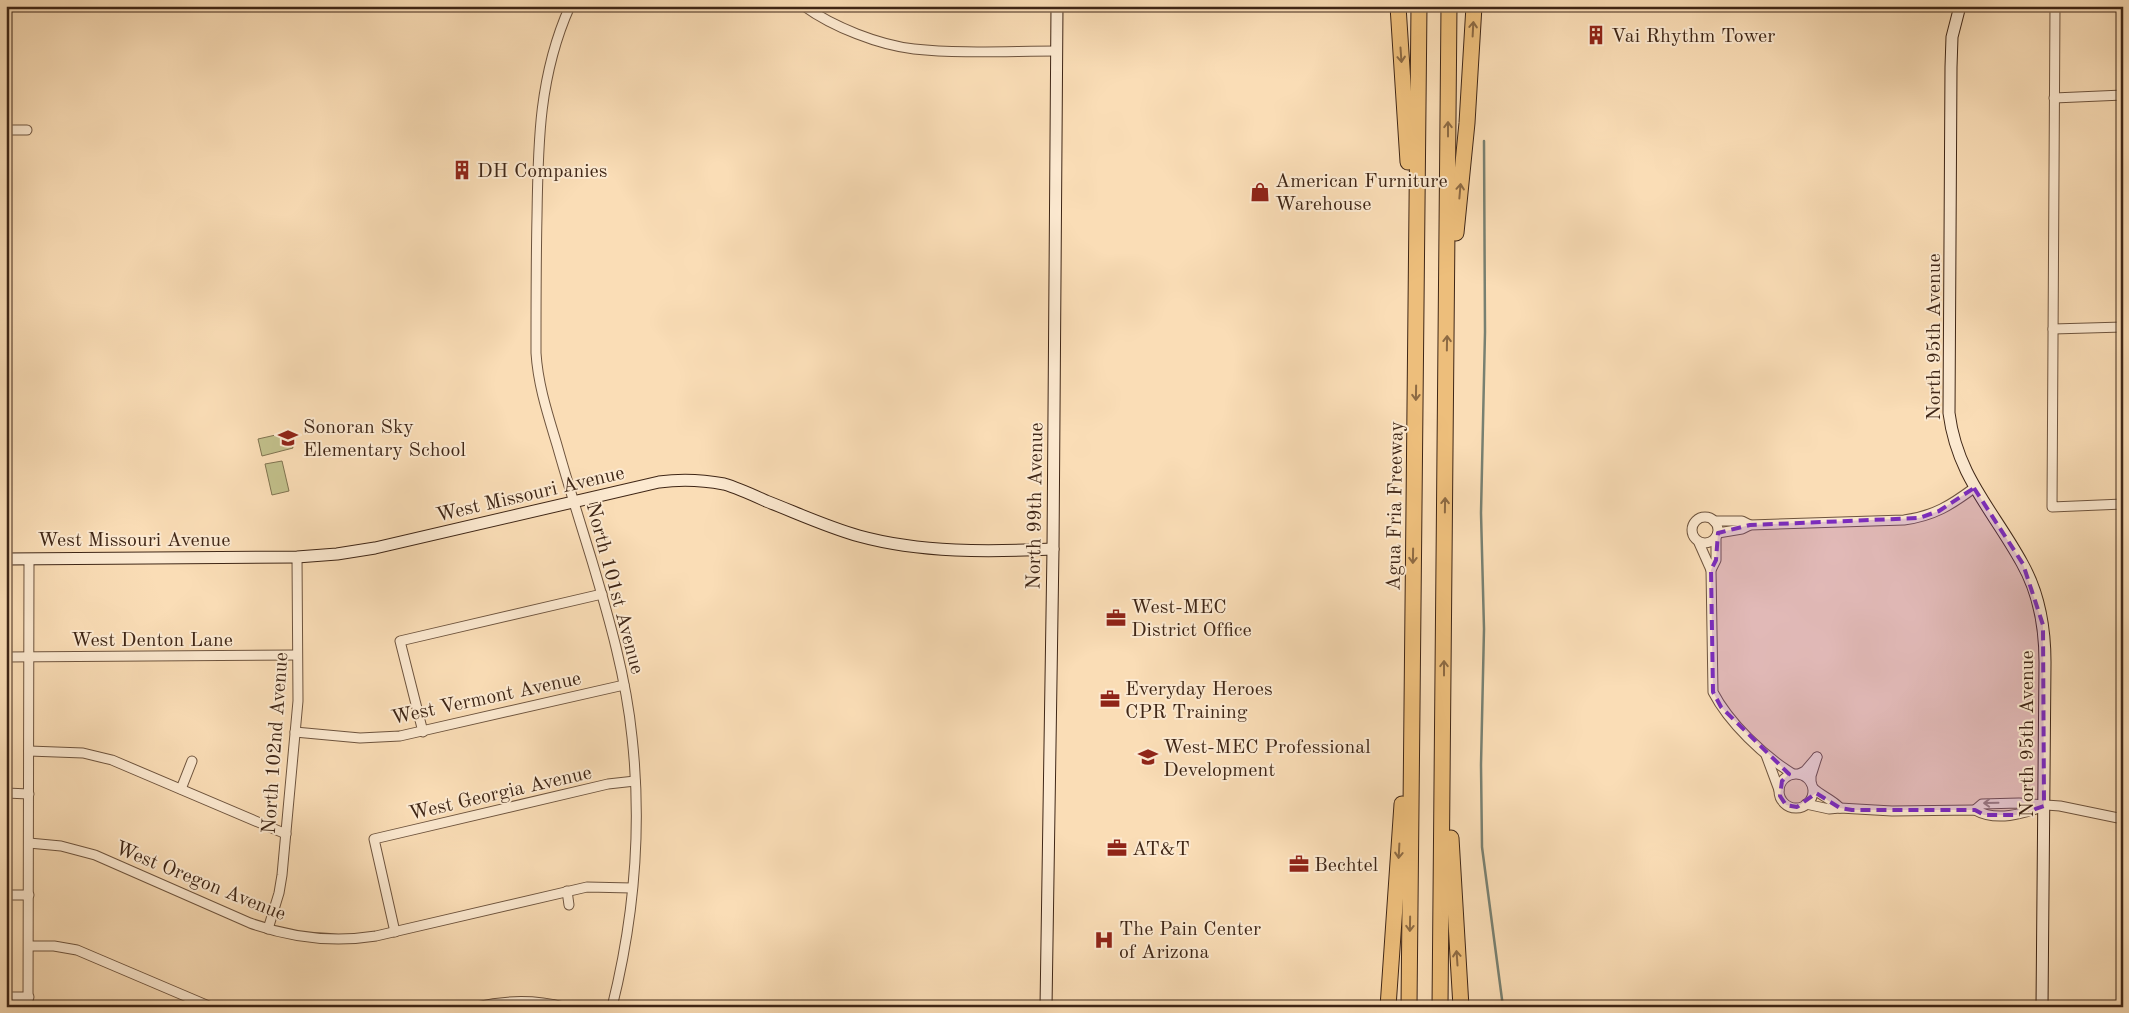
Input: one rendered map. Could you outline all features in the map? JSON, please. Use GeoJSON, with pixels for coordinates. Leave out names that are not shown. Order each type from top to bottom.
{"type":"FeatureCollection","features":[{"type":"Feature","properties":{"kind":"highway"},"geometry":{"type":"LineString","coordinates":[[1398,6],[1408,162],[1407,213],[1415,310]]}},
{"type":"Feature","properties":{"kind":"highway","name":"Agua Fria Freeway"},"geometry":{"type":"LineString","coordinates":[[1409,1007],[1419,6]]}},
{"type":"Feature","properties":{"kind":"highway"},"geometry":{"type":"LineString","coordinates":[[1440,1007],[1449,6]]}},
{"type":"Feature","properties":{"kind":"highway"},"geometry":{"type":"LineString","coordinates":[[1447,309],[1467,123],[1474,6]]}},
{"type":"Feature","properties":{"kind":"highway"},"geometry":{"type":"LineString","coordinates":[[1388,1007],[1402,789],[1412,716]]}},
{"type":"Feature","properties":{"kind":"highway"},"geometry":{"type":"LineString","coordinates":[[1444,716],[1450,786],[1460,1007]]}},
{"type":"Feature","properties":{"kind":"street","name":"North 101st Avenue"},"geometry":{"type":"LineString","coordinates":[[570,6],[554,49],[541,109],[538,157],[536,353],[540,383],[602,594],[624,685],[632,736],[636,826],[632,888],[623,956],[612,1007]]}},
{"type":"Feature","properties":{"kind":"street"},"geometry":{"type":"LineString","coordinates":[[804,6],[837,26],[912,49],[1057,51]]}},
{"type":"Feature","properties":{"kind":"street","name":"North 99th Avenue"},"geometry":{"type":"LineString","coordinates":[[1046,1007],[1057,6]]}},
{"type":"Feature","properties":{"kind":"street","name":"North 95th Avenue"},"geometry":{"type":"LineString","coordinates":[[1960,6],[1952,37],[1950,67],[1951,294],[1948,398],[1951,427],[1956,449],[1974,488],[2023,564],[2038,599],[2045,640],[2042,1007]]}},
{"type":"Feature","properties":{"kind":"street"},"geometry":{"type":"LineString","coordinates":[[2055,6],[2052,507],[2123,504]]}},
{"type":"Feature","properties":{"kind":"street"},"geometry":{"type":"LineString","coordinates":[[2054,98],[2123,96]]}},
{"type":"Feature","properties":{"kind":"street"},"geometry":{"type":"LineString","coordinates":[[6,130],[27,130]]}},
{"type":"Feature","properties":{"kind":"street"},"geometry":{"type":"LineString","coordinates":[[2053,329],[2123,327]]}},
{"type":"Feature","properties":{"kind":"street","name":"West Missouri Avenue"},"geometry":{"type":"LineString","coordinates":[[6,559],[297,557],[337,554],[376,548],[659,482],[684,480],[711,482],[738,489],[840,530],[903,545],[954,550],[1052,549]]}},
{"type":"Feature","properties":{"kind":"street"},"geometry":{"type":"LineString","coordinates":[[1699,542],[1707,544],[1717,535],[1742,529],[1750,525],[1919,518],[1939,511],[1974,488]]}},
{"type":"Feature","properties":{"kind":"street"},"geometry":{"type":"LineString","coordinates":[[1750,525],[1742,521],[1714,521],[1704,517],[1693,524],[1692,534],[1699,542],[1711,570],[1713,692],[1721,707],[1766,755],[1796,774],[1807,778],[1819,794],[1833,800],[1840,808]]}},
{"type":"Feature","properties":{"kind":"street"},"geometry":{"type":"LineString","coordinates":[[1711,570],[1716,560],[1717,535],[1714,521]]}},
{"type":"Feature","properties":{"kind":"street","name":"North 102nd Avenue"},"geometry":{"type":"LineString","coordinates":[[268,929],[279,893],[298,701],[297,557]]}},
{"type":"Feature","properties":{"kind":"street"},"geometry":{"type":"LineString","coordinates":[[6,998],[29,1002],[29,559]]}},
{"type":"Feature","properties":{"kind":"street"},"geometry":{"type":"LineString","coordinates":[[423,732],[400,641],[602,594]]}},
{"type":"Feature","properties":{"kind":"street","name":"West Denton Lane"},"geometry":{"type":"LineString","coordinates":[[6,657],[297,655]]}},
{"type":"Feature","properties":{"kind":"street","name":"West Vermont Avenue"},"geometry":{"type":"LineString","coordinates":[[295,732],[379,738],[423,732],[624,685]]}},
{"type":"Feature","properties":{"kind":"street"},"geometry":{"type":"LineString","coordinates":[[29,751],[83,753],[99,756],[286,834]]}},
{"type":"Feature","properties":{"kind":"street"},"geometry":{"type":"LineString","coordinates":[[1766,755],[1779,791],[1783,801],[1791,807],[1806,804],[1810,800],[1811,776],[1817,757],[1805,771],[1782,781],[1779,791]]}},
{"type":"Feature","properties":{"kind":"street"},"geometry":{"type":"LineString","coordinates":[[181,789],[192,761]]}},
{"type":"Feature","properties":{"kind":"street","name":"West Georgia Avenue"},"geometry":{"type":"LineString","coordinates":[[395,932],[374,840],[608,784],[635,781]]}},
{"type":"Feature","properties":{"kind":"street"},"geometry":{"type":"LineString","coordinates":[[6,793],[29,794]]}},
{"type":"Feature","properties":{"kind":"street"},"geometry":{"type":"LineString","coordinates":[[1806,804],[1829,810],[1840,808],[1892,811],[1975,810],[1982,804],[2019,803],[2060,806],[2123,819]]}},
{"type":"Feature","properties":{"kind":"street","name":"West Oregon Avenue"},"geometry":{"type":"LineString","coordinates":[[29,843],[60,846],[95,855],[268,929],[320,939],[356,939],[395,932],[567,891],[596,886],[632,888]]}},
{"type":"Feature","properties":{"kind":"street"},"geometry":{"type":"LineString","coordinates":[[567,891],[569,905]]}},
{"type":"Feature","properties":{"kind":"street"},"geometry":{"type":"LineString","coordinates":[[6,895],[29,895]]}},
{"type":"Feature","properties":{"kind":"street"},"geometry":{"type":"LineString","coordinates":[[29,946],[54,946],[77,950],[211,1007]]}},
{"type":"Feature","properties":{"kind":"street"},"geometry":{"type":"LineString","coordinates":[[476,1007],[506,1001],[529,1000],[564,1007]]}},
{"type":"Feature","properties":{"kind":"highlighted area"},"geometry":{"type":"Polygon","coordinates":[[[1974,488],[2023,564],[2043,625],[2044,806],[2018,815],[1984,815],[1975,810],[1852,810],[1840,808],[1816,793],[1797,807],[1786,805],[1780,796],[1782,781],[1789,774],[1721,707],[1713,692],[1711,570],[1716,560],[1718,533],[1750,525],[1919,518],[1939,511],[1974,488]]]}},
{"type":"Feature","properties":{"kind":"shaded area"},"geometry":{"type":"Polygon","coordinates":[[[289,432],[293,448],[262,456],[258,439],[289,432]]]}},
{"type":"Feature","properties":{"kind":"shaded area"},"geometry":{"type":"Polygon","coordinates":[[[282,461],[289,491],[272,495],[265,464],[282,461]]]}},
{"type":"Feature","properties":{"kind":"waterway"},"geometry":{"type":"LineString","coordinates":[[1484,141],[1485,332],[1481,513],[1484,629],[1481,765],[1482,847],[1503,1007]]}},
{"type":"Feature","properties":{"kind":"place","name":"Vai Rhythm Tower"},"geometry":{"type":"Point","coordinates":[1596,35]}},
{"type":"Feature","properties":{"kind":"place","name":"DH Companies"},"geometry":{"type":"Point","coordinates":[462,170]}},
{"type":"Feature","properties":{"kind":"place","name":"American Furniture Warehouse"},"geometry":{"type":"Point","coordinates":[1260,192]}},
{"type":"Feature","properties":{"kind":"place","name":"Sonoran Sky Elementary School"},"geometry":{"type":"Point","coordinates":[288,438]}},
{"type":"Feature","properties":{"kind":"place","name":"West-MEC District Office"},"geometry":{"type":"Point","coordinates":[1116,618]}},
{"type":"Feature","properties":{"kind":"place","name":"Everyday Heroes CPR Training"},"geometry":{"type":"Point","coordinates":[1110,699]}},
{"type":"Feature","properties":{"kind":"place","name":"West-MEC Professional Development"},"geometry":{"type":"Point","coordinates":[1148,757]}},
{"type":"Feature","properties":{"kind":"place","name":"AT&T"},"geometry":{"type":"Point","coordinates":[1117,848]}},
{"type":"Feature","properties":{"kind":"place","name":"Bechtel"},"geometry":{"type":"Point","coordinates":[1299,864]}},
{"type":"Feature","properties":{"kind":"place","name":"The Pain Center of Arizona"},"geometry":{"type":"Point","coordinates":[1104,940]}}]}
